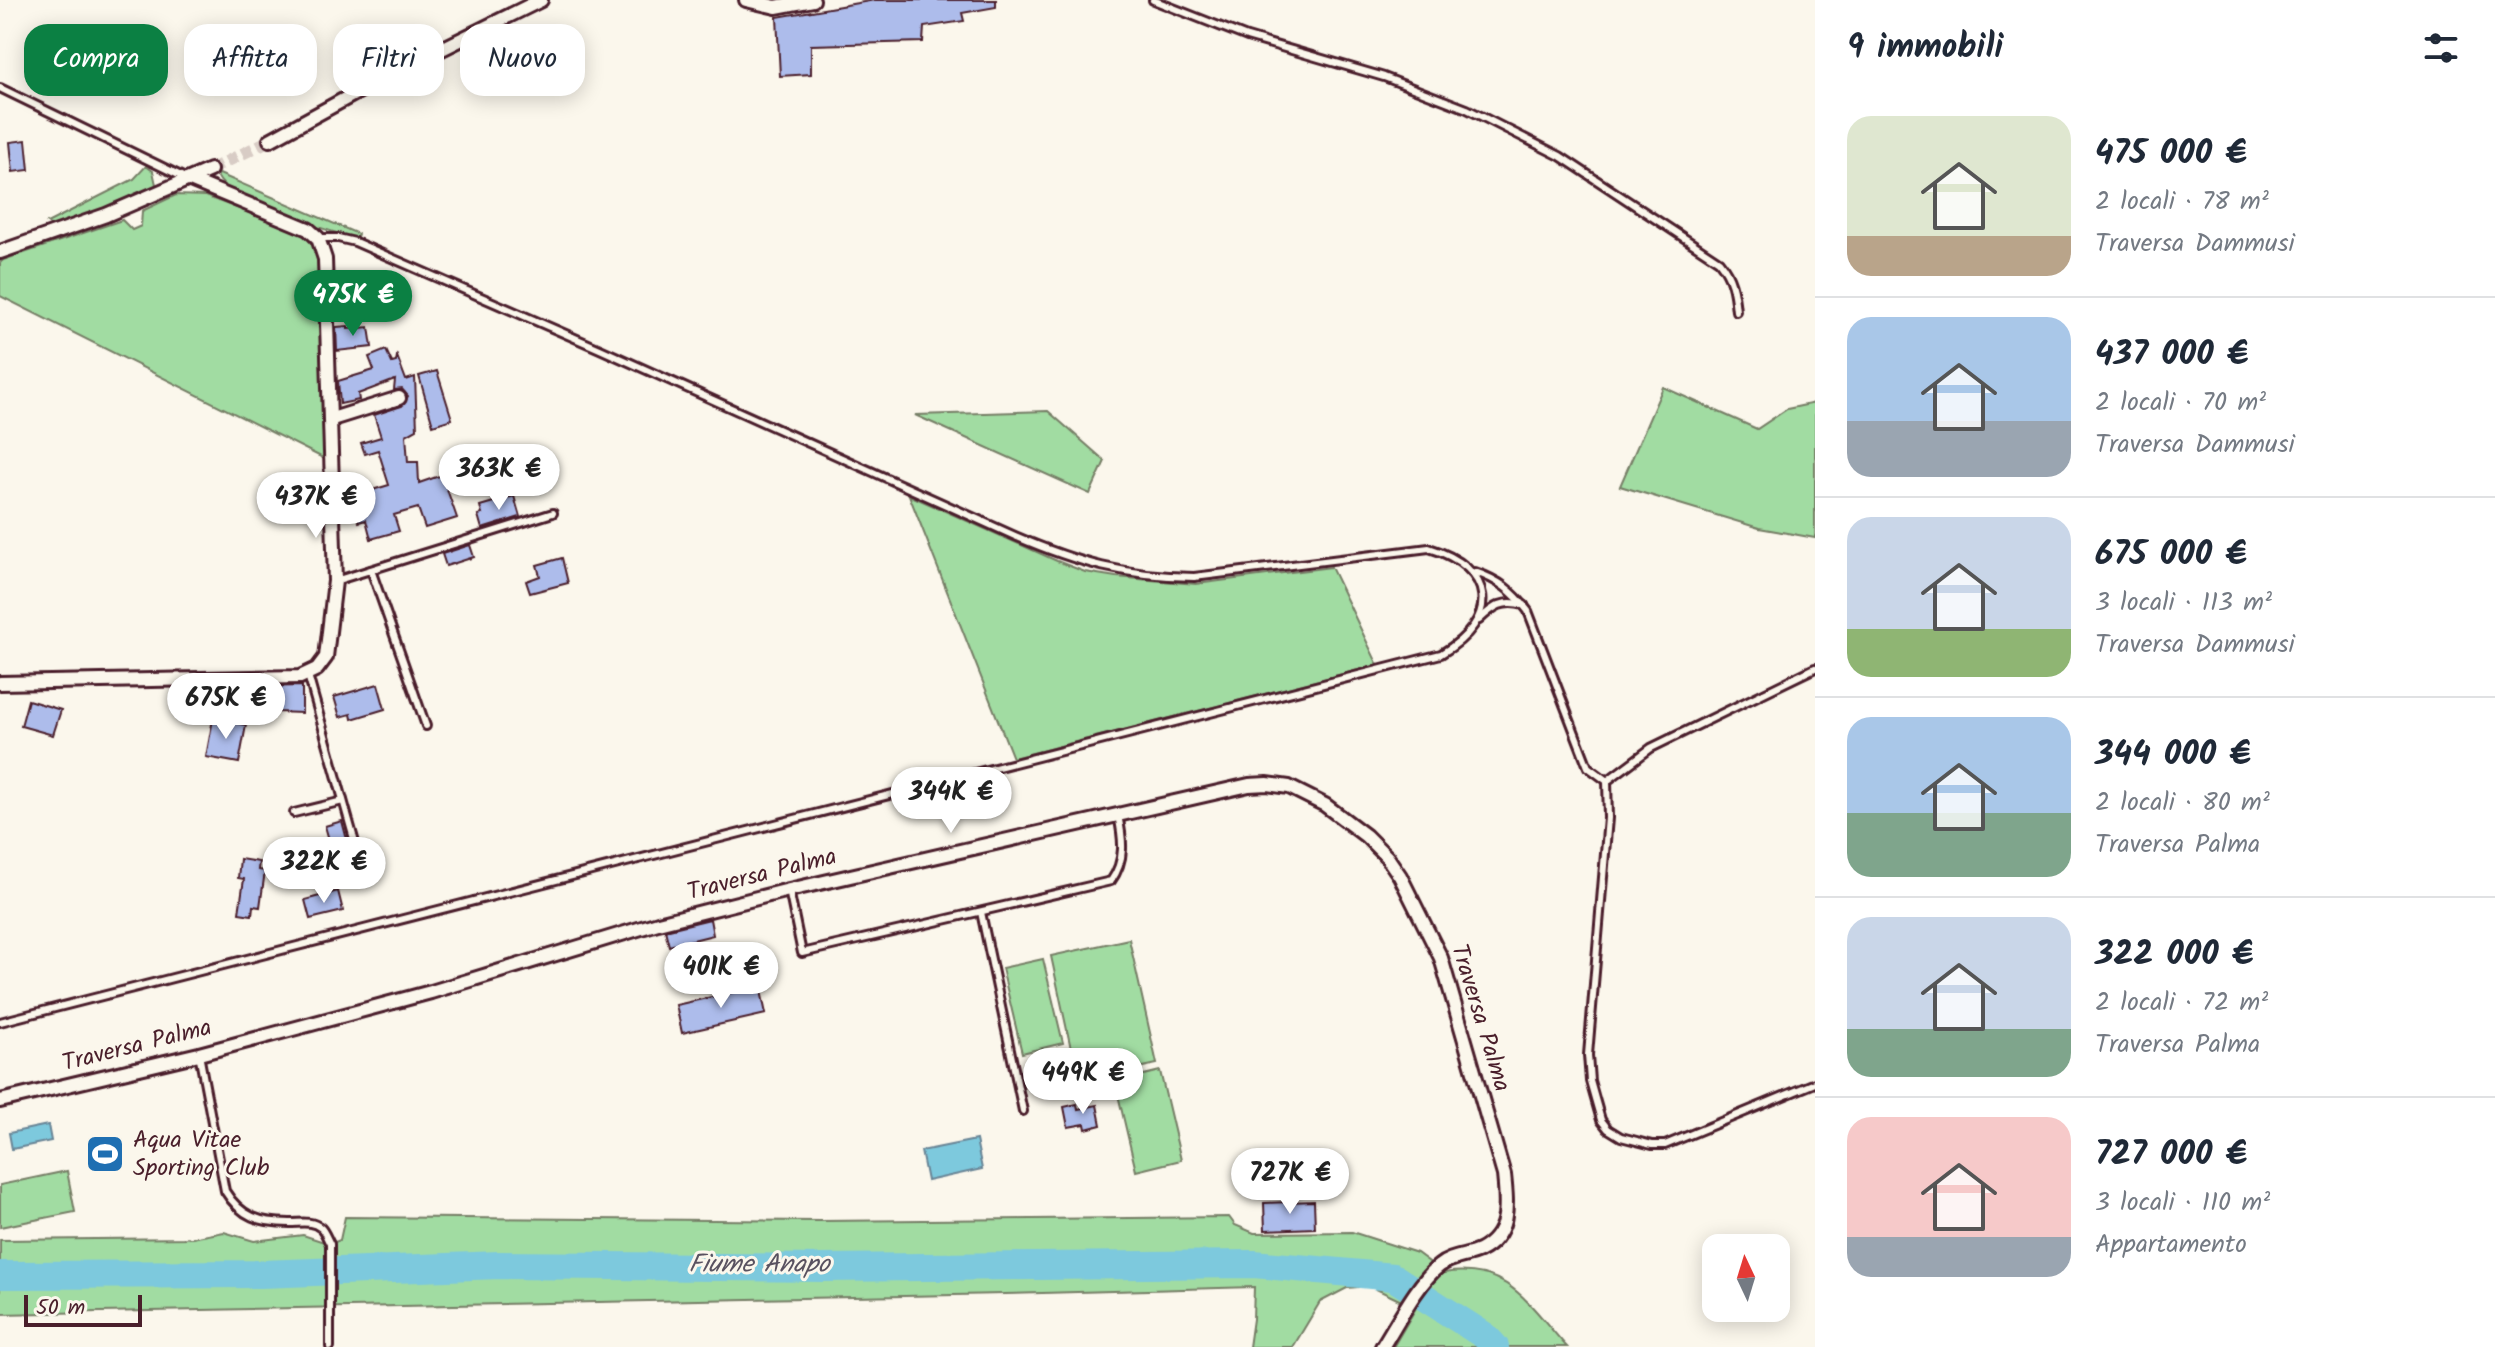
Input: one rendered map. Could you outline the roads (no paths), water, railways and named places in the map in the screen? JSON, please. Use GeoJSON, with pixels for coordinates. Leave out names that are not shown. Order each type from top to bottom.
{"type":"FeatureCollection","features":[{"type":"Feature","properties":{"kind":"street"},"geometry":{"type":"LineString","coordinates":[[270,140],[387,76],[541,0]]}},
{"type":"Feature","properties":{"kind":"street"},"geometry":{"type":"LineString","coordinates":[[746,0],[776,7],[813,0]]}},
{"type":"Feature","properties":{"kind":"street"},"geometry":{"type":"LineString","coordinates":[[0,252],[106,215],[210,170]]}},
{"type":"Feature","properties":{"kind":"street"},"geometry":{"type":"LineString","coordinates":[[0,683],[308,675],[326,657],[335,581],[325,259],[318,238],[308,229],[190,180]]}},
{"type":"Feature","properties":{"kind":"street"},"geometry":{"type":"LineString","coordinates":[[332,419],[399,398]]}},
{"type":"Feature","properties":{"kind":"street","name":"Traversa Palma"},"geometry":{"type":"LineString","coordinates":[[0,1101],[199,1054],[431,992],[658,923],[789,890],[1249,785],[1289,787],[1325,805],[1366,836],[1394,867],[1441,958],[1504,1175],[1506,1202],[1503,1229],[1479,1251],[1449,1259],[1436,1268],[1382,1347]]}},
{"type":"Feature","properties":{"kind":"lane"},"geometry":{"type":"LineString","coordinates":[[1153,0],[1247,37],[1384,77],[1427,93],[1560,156],[1719,261],[1728,272],[1733,286],[1736,311]]}},
{"type":"Feature","properties":{"kind":"lane"},"geometry":{"type":"LineString","coordinates":[[0,88],[170,173],[190,180]]}},
{"type":"Feature","properties":{"kind":"lane"},"geometry":{"type":"LineString","coordinates":[[318,238],[355,242],[1015,536],[1081,562],[1130,573],[1194,577],[1429,548],[1454,558],[1473,572],[1495,578],[1524,605],[1588,767],[1607,781]]}},
{"type":"Feature","properties":{"kind":"lane"},"geometry":{"type":"LineString","coordinates":[[335,581],[553,513]]}},
{"type":"Feature","properties":{"kind":"lane"},"geometry":{"type":"LineString","coordinates":[[371,570],[426,726]]}},
{"type":"Feature","properties":{"kind":"lane"},"geometry":{"type":"LineString","coordinates":[[1473,572],[1481,585],[1479,620]]}},
{"type":"Feature","properties":{"kind":"lane"},"geometry":{"type":"LineString","coordinates":[[0,1022],[1441,654],[1471,633],[1479,620],[1499,603],[1524,605]]}},
{"type":"Feature","properties":{"kind":"lane"},"geometry":{"type":"LineString","coordinates":[[1607,781],[1651,748],[1815,668]]}},
{"type":"Feature","properties":{"kind":"lane"},"geometry":{"type":"LineString","coordinates":[[308,675],[361,864]]}},
{"type":"Feature","properties":{"kind":"lane"},"geometry":{"type":"LineString","coordinates":[[1607,781],[1608,818],[1588,1055],[1590,1081],[1601,1120],[1608,1129],[1635,1143],[1665,1145],[1815,1083]]}},
{"type":"Feature","properties":{"kind":"lane"},"geometry":{"type":"LineString","coordinates":[[294,813],[343,801]]}},
{"type":"Feature","properties":{"kind":"lane"},"geometry":{"type":"LineString","coordinates":[[789,890],[802,953],[1111,881],[1118,872],[1123,856],[1118,815]]}},
{"type":"Feature","properties":{"kind":"lane"},"geometry":{"type":"LineString","coordinates":[[981,912],[1023,1111]]}},
{"type":"Feature","properties":{"kind":"lane"},"geometry":{"type":"LineString","coordinates":[[199,1054],[225,1191],[235,1207],[253,1217],[287,1223],[310,1222],[323,1229],[330,1244],[330,1347]]}},
{"type":"Feature","properties":{"kind":"water"},"geometry":{"type":"Polygon","coordinates":[[[48,1125],[51,1141],[12,1149],[9,1133],[48,1125]]]}},
{"type":"Feature","properties":{"kind":"water"},"geometry":{"type":"Polygon","coordinates":[[[976,1140],[982,1169],[927,1181],[921,1151],[976,1140]]]}},
{"type":"Feature","properties":{"kind":"waterway","name":"Fiume Anapo"},"geometry":{"type":"LineString","coordinates":[[0,1275],[261,1274],[500,1265],[822,1268],[1254,1264],[1393,1277],[1485,1336],[1495,1347]]}},
{"type":"Feature","properties":{"kind":"tunnel"},"geometry":{"type":"LineString","coordinates":[[210,170],[270,140]]}},
{"type":"Feature","properties":{"kind":"place","name":"Aqua Vitae Sporting Club"},"geometry":{"type":"Point","coordinates":[105,1154]}}]}
